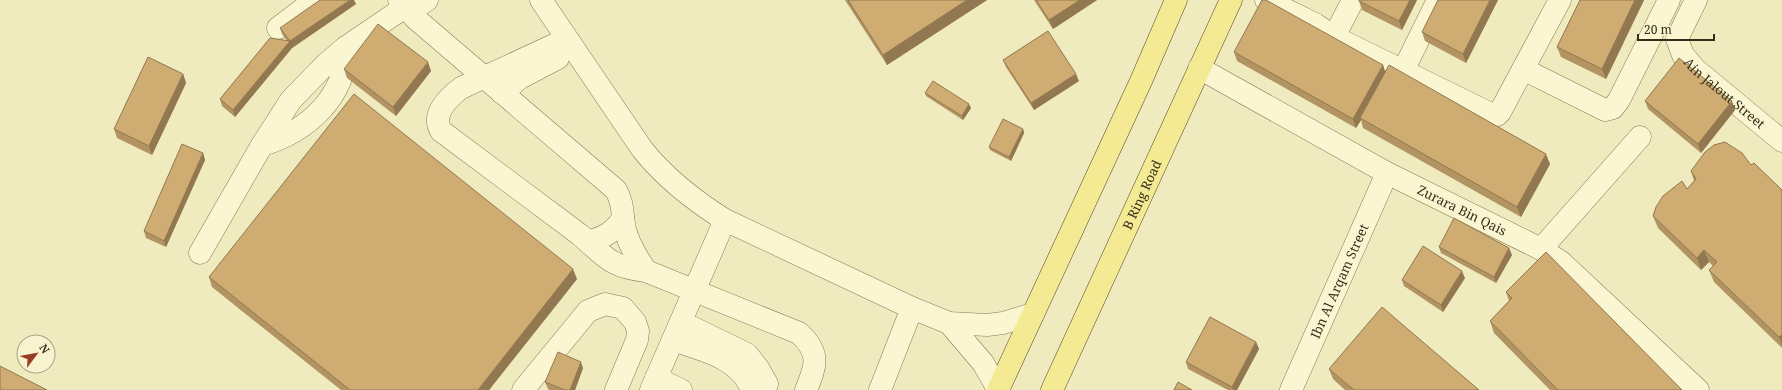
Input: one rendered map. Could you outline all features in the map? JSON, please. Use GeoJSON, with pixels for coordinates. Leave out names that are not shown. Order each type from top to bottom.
{"type":"FeatureCollection","features":[{"type":"Feature","properties":{"kind":"main road"},"geometry":{"type":"LineString","coordinates":[[998,389],[1141,81],[1176,0]]}},
{"type":"Feature","properties":{"kind":"main road","name":"B Ring Road"},"geometry":{"type":"LineString","coordinates":[[1052,390],[1198,68],[1231,0]]}},
{"type":"Feature","properties":{"kind":"street"},"geometry":{"type":"LineString","coordinates":[[278,28],[316,0]]}},
{"type":"Feature","properties":{"kind":"street"},"geometry":{"type":"LineString","coordinates":[[200,253],[262,145],[291,100],[326,64],[346,47],[404,6],[427,0]]}},
{"type":"Feature","properties":{"kind":"street"},"geometry":{"type":"LineString","coordinates":[[541,0],[642,149],[658,170],[690,196],[725,220],[912,308],[949,323],[987,326],[1003,323],[1032,314]]}},
{"type":"Feature","properties":{"kind":"street"},"geometry":{"type":"LineString","coordinates":[[1266,0],[1315,24],[1334,36],[1403,71],[1493,115],[1497,115],[1500,112],[1560,0]]}},
{"type":"Feature","properties":{"kind":"street"},"geometry":{"type":"LineString","coordinates":[[1334,36],[1353,0]]}},
{"type":"Feature","properties":{"kind":"street"},"geometry":{"type":"LineString","coordinates":[[1403,71],[1438,0]]}},
{"type":"Feature","properties":{"kind":"street"},"geometry":{"type":"LineString","coordinates":[[1523,68],[1605,110],[1613,108],[1619,100],[1669,0]]}},
{"type":"Feature","properties":{"kind":"street","name":"Ain Jalout Street"},"geometry":{"type":"LineString","coordinates":[[1696,0],[1677,39],[1682,55],[1695,69],[1782,141]]}},
{"type":"Feature","properties":{"kind":"street"},"geometry":{"type":"LineString","coordinates":[[404,6],[502,94],[616,190],[621,199],[623,218],[631,246],[646,271]]}},
{"type":"Feature","properties":{"kind":"street"},"geometry":{"type":"LineString","coordinates":[[571,44],[483,77],[461,88],[443,106],[437,120],[441,131],[588,241],[599,253],[613,263],[629,269],[646,271],[799,333],[812,348],[815,358],[815,369],[806,390]]}},
{"type":"Feature","properties":{"kind":"street"},"geometry":{"type":"LineString","coordinates":[[502,94],[520,78],[571,44]]}},
{"type":"Feature","properties":{"kind":"street","name":"Zurara Bin Qais"},"geometry":{"type":"LineString","coordinates":[[1198,68],[1387,173],[1541,248],[1561,262],[1698,390]]}},
{"type":"Feature","properties":{"kind":"street"},"geometry":{"type":"LineString","coordinates":[[1541,248],[1640,136]]}},
{"type":"Feature","properties":{"kind":"street","name":"Ibn Al Arqam Street"},"geometry":{"type":"LineString","coordinates":[[1291,390],[1387,173]]}},
{"type":"Feature","properties":{"kind":"street"},"geometry":{"type":"LineString","coordinates":[[588,241],[597,240],[612,232],[623,218]]}},
{"type":"Feature","properties":{"kind":"street"},"geometry":{"type":"LineString","coordinates":[[681,390],[653,384],[725,220]]}},
{"type":"Feature","properties":{"kind":"street"},"geometry":{"type":"LineString","coordinates":[[523,390],[588,311],[605,304],[623,308],[635,322],[638,331],[637,340],[616,390]]}},
{"type":"Feature","properties":{"kind":"street"},"geometry":{"type":"LineString","coordinates":[[880,390],[912,308]]}},
{"type":"Feature","properties":{"kind":"street"},"geometry":{"type":"LineString","coordinates":[[949,323],[978,357],[998,389]]}},
{"type":"Feature","properties":{"kind":"street"},"geometry":{"type":"LineString","coordinates":[[677,331],[747,354],[758,368],[759,386]]}},
{"type":"Feature","properties":{"kind":"building"},"geometry":{"type":"Polygon","coordinates":[[[320,0],[350,0],[290,41],[280,28],[320,0]]]}},
{"type":"Feature","properties":{"kind":"building"},"geometry":{"type":"Polygon","coordinates":[[[848,0],[967,0],[883,55],[848,0]]]}},
{"type":"Feature","properties":{"kind":"building"},"geometry":{"type":"Polygon","coordinates":[[[1036,0],[1080,0],[1049,20],[1036,0]]]}},
{"type":"Feature","properties":{"kind":"building"},"geometry":{"type":"Polygon","coordinates":[[[1262,0],[1266,0],[1383,65],[1353,119],[1234,52],[1262,0]]]}},
{"type":"Feature","properties":{"kind":"building"},"geometry":{"type":"Polygon","coordinates":[[[1359,0],[1410,0],[1399,21],[1359,0]]]}},
{"type":"Feature","properties":{"kind":"building"},"geometry":{"type":"Polygon","coordinates":[[[1438,0],[1490,0],[1463,54],[1422,32],[1438,0]]]}},
{"type":"Feature","properties":{"kind":"building"},"geometry":{"type":"Polygon","coordinates":[[[1580,0],[1635,0],[1602,69],[1557,47],[1580,0]]]}},
{"type":"Feature","properties":{"kind":"building"},"geometry":{"type":"Polygon","coordinates":[[[378,24],[428,62],[393,107],[344,69],[378,24]]]}},
{"type":"Feature","properties":{"kind":"building"},"geometry":{"type":"Polygon","coordinates":[[[1048,31],[1076,74],[1031,103],[1003,60],[1048,31]]]}},
{"type":"Feature","properties":{"kind":"building"},"geometry":{"type":"Polygon","coordinates":[[[270,38],[290,41],[233,110],[220,99],[270,38]]]}},
{"type":"Feature","properties":{"kind":"building"},"geometry":{"type":"Polygon","coordinates":[[[148,57],[183,74],[149,146],[114,129],[148,57]]]}},
{"type":"Feature","properties":{"kind":"building"},"geometry":{"type":"Polygon","coordinates":[[[1679,58],[1732,101],[1698,144],[1645,101],[1679,58]]]}},
{"type":"Feature","properties":{"kind":"building"},"geometry":{"type":"Polygon","coordinates":[[[1389,65],[1546,154],[1517,207],[1360,118],[1389,65]]]}},
{"type":"Feature","properties":{"kind":"building"},"geometry":{"type":"Polygon","coordinates":[[[933,81],[969,104],[962,116],[925,93],[933,81]]]}},
{"type":"Feature","properties":{"kind":"building"},"geometry":{"type":"Polygon","coordinates":[[[354,94],[573,269],[478,390],[350,390],[209,277],[354,94]]]}},
{"type":"Feature","properties":{"kind":"building"},"geometry":{"type":"Polygon","coordinates":[[[1003,119],[1023,129],[1009,157],[989,147],[1003,119]]]}},
{"type":"Feature","properties":{"kind":"building"},"geometry":{"type":"Polygon","coordinates":[[[1725,142],[1742,153],[1751,165],[1754,163],[1782,190],[1782,335],[1779,337],[1709,270],[1717,262],[1704,250],[1697,258],[1653,216],[1656,207],[1663,196],[1682,181],[1687,189],[1696,179],[1691,171],[1705,152],[1714,145],[1725,142]]]}},
{"type":"Feature","properties":{"kind":"building"},"geometry":{"type":"Polygon","coordinates":[[[182,144],[203,153],[164,241],[144,231],[182,144]]]}},
{"type":"Feature","properties":{"kind":"building"},"geometry":{"type":"Polygon","coordinates":[[[1454,218],[1509,248],[1494,277],[1439,247],[1454,218]]]}},
{"type":"Feature","properties":{"kind":"building"},"geometry":{"type":"Polygon","coordinates":[[[1423,246],[1462,271],[1441,305],[1402,280],[1423,246]]]}},
{"type":"Feature","properties":{"kind":"building"},"geometry":{"type":"Polygon","coordinates":[[[1546,252],[1682,390],[1558,390],[1490,321],[1512,298],[1506,292],[1546,252]]]}},
{"type":"Feature","properties":{"kind":"building"},"geometry":{"type":"Polygon","coordinates":[[[1382,307],[1479,390],[1354,390],[1329,369],[1382,307]]]}},
{"type":"Feature","properties":{"kind":"building"},"geometry":{"type":"Polygon","coordinates":[[[1210,317],[1256,342],[1232,387],[1186,362],[1210,317]]]}},
{"type":"Feature","properties":{"kind":"building"},"geometry":{"type":"Polygon","coordinates":[[[558,352],[581,362],[570,390],[565,390],[545,382],[558,352]]]}},
{"type":"Feature","properties":{"kind":"building"},"geometry":{"type":"Polygon","coordinates":[[[0,366],[47,390],[0,390],[0,366]]]}},
{"type":"Feature","properties":{"kind":"building"},"geometry":{"type":"Polygon","coordinates":[[[1178,382],[1192,390],[1174,390],[1178,382]]]}}]}
